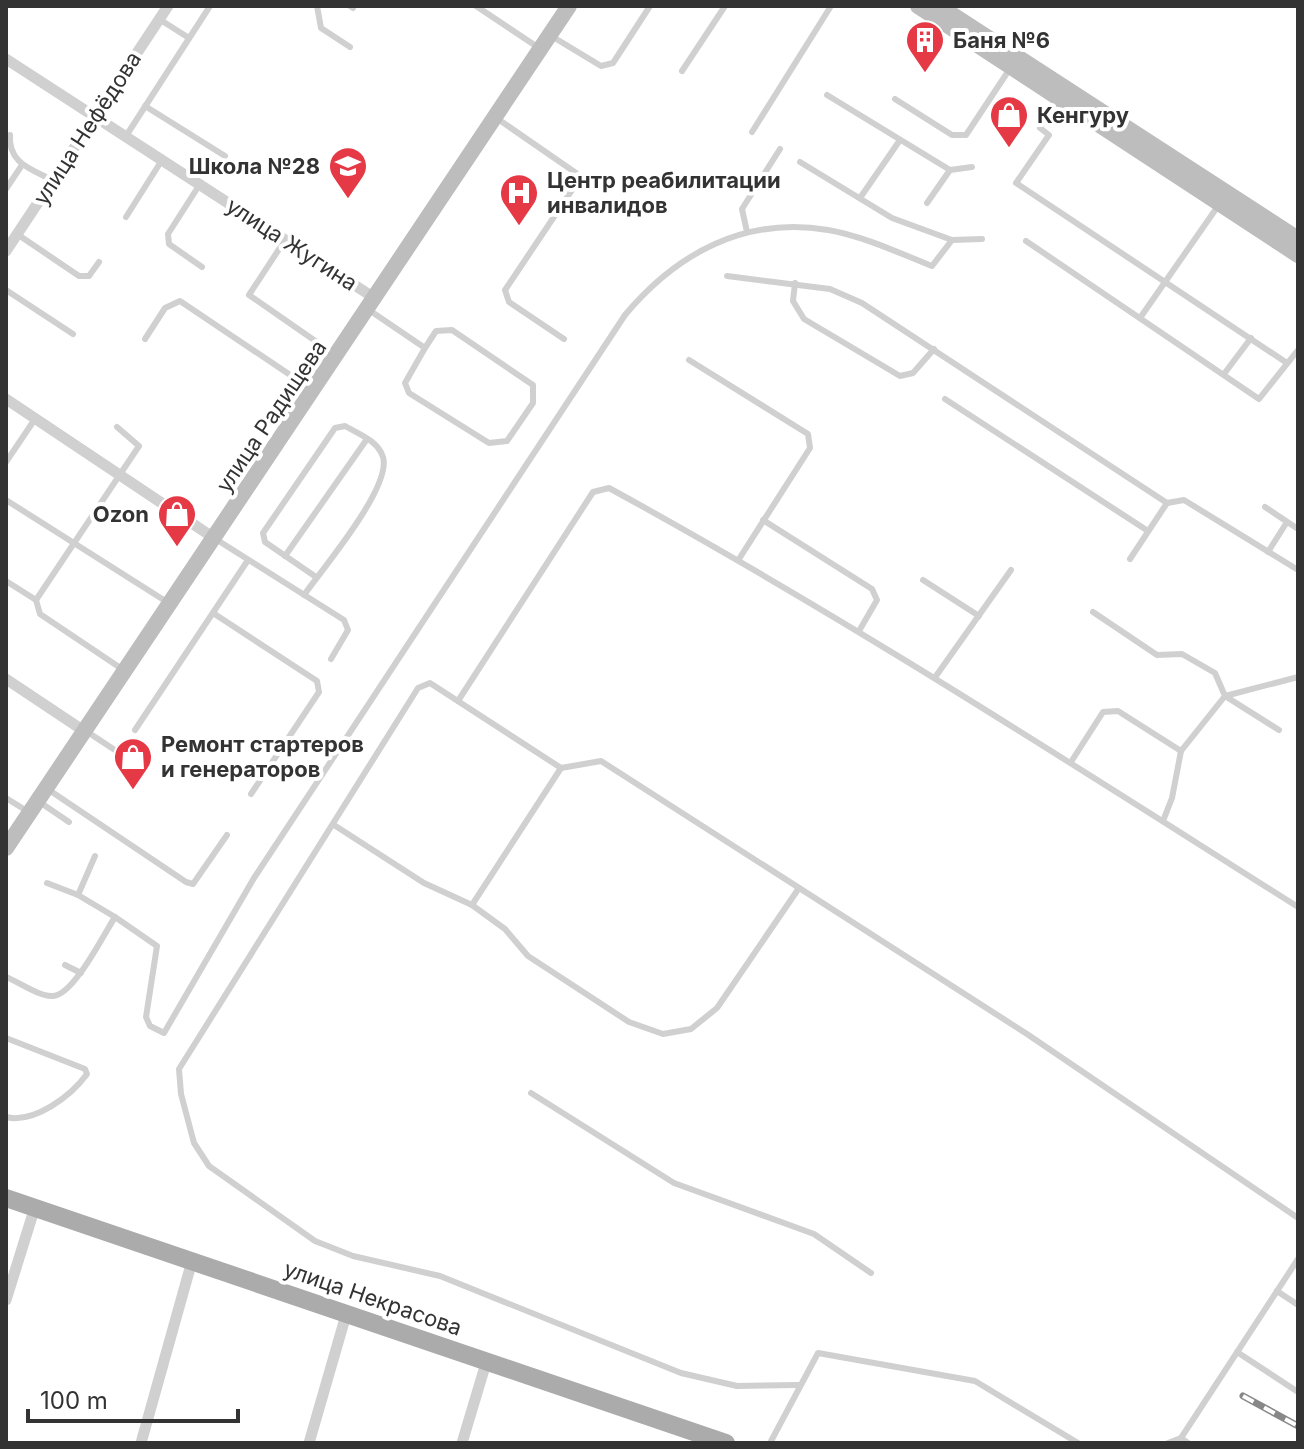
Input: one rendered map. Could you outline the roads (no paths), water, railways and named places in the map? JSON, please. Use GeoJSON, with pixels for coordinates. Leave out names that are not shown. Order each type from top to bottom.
{"type":"FeatureCollection","features":[{"type":"Feature","properties":{"kind":"main road","name":"улица Некрасова"},"geometry":{"type":"LineString","coordinates":[[6,1198],[726,1443]]}},
{"type":"Feature","properties":{"kind":"street","name":"улица Нефёдова"},"geometry":{"type":"LineString","coordinates":[[6,251],[168,6]]}},
{"type":"Feature","properties":{"kind":"street","name":"улица Радищева"},"geometry":{"type":"LineString","coordinates":[[6,848],[569,6]]}},
{"type":"Feature","properties":{"kind":"street"},"geometry":{"type":"LineString","coordinates":[[918,6],[1298,255]]}},
{"type":"Feature","properties":{"kind":"street"},"geometry":{"type":"LineString","coordinates":[[939,6],[1298,239]]}},
{"type":"Feature","properties":{"kind":"street","name":"улица Жугина"},"geometry":{"type":"LineString","coordinates":[[6,59],[285,240],[372,304]]}},
{"type":"Feature","properties":{"kind":"street"},"geometry":{"type":"LineString","coordinates":[[6,399],[214,538]]}},
{"type":"Feature","properties":{"kind":"street"},"geometry":{"type":"LineString","coordinates":[[7,680],[84,731]]}},
{"type":"Feature","properties":{"kind":"street"},"geometry":{"type":"LineString","coordinates":[[6,1300],[35,1207]]}},
{"type":"Feature","properties":{"kind":"street"},"geometry":{"type":"LineString","coordinates":[[141,1443],[192,1261]]}},
{"type":"Feature","properties":{"kind":"street"},"geometry":{"type":"LineString","coordinates":[[309,1443],[346,1315]]}},
{"type":"Feature","properties":{"kind":"street"},"geometry":{"type":"LineString","coordinates":[[462,1443],[486,1363]]}},
{"type":"Feature","properties":{"kind":"lane"},"geometry":{"type":"LineString","coordinates":[[126,136],[210,6]]}},
{"type":"Feature","properties":{"kind":"lane"},"geometry":{"type":"LineString","coordinates":[[317,6],[321,28],[350,47]]}},
{"type":"Feature","properties":{"kind":"lane"},"geometry":{"type":"LineString","coordinates":[[480,7],[545,42],[601,66],[613,63],[650,6]]}},
{"type":"Feature","properties":{"kind":"lane"},"geometry":{"type":"LineString","coordinates":[[682,71],[725,6]]}},
{"type":"Feature","properties":{"kind":"lane"},"geometry":{"type":"LineString","coordinates":[[752,132],[831,6]]}},
{"type":"Feature","properties":{"kind":"lane"},"geometry":{"type":"LineString","coordinates":[[159,19],[189,38]]}},
{"type":"Feature","properties":{"kind":"lane"},"geometry":{"type":"LineString","coordinates":[[895,99],[952,135],[966,135],[1011,67]]}},
{"type":"Feature","properties":{"kind":"lane"},"geometry":{"type":"LineString","coordinates":[[827,95],[950,170],[972,167]]}},
{"type":"Feature","properties":{"kind":"lane"},"geometry":{"type":"LineString","coordinates":[[1059,98],[1040,128],[1049,135],[1016,183],[1287,363]]}},
{"type":"Feature","properties":{"kind":"lane"},"geometry":{"type":"LineString","coordinates":[[145,106],[225,156]]}},
{"type":"Feature","properties":{"kind":"lane"},"geometry":{"type":"LineString","coordinates":[[495,117],[576,173],[574,187],[505,290],[509,302],[564,339]]}},
{"type":"Feature","properties":{"kind":"lane"},"geometry":{"type":"LineString","coordinates":[[10,135],[13,156],[22,165],[52,180]]}},
{"type":"Feature","properties":{"kind":"lane"},"geometry":{"type":"LineString","coordinates":[[860,198],[900,140]]}},
{"type":"Feature","properties":{"kind":"lane"},"geometry":{"type":"LineString","coordinates":[[747,232],[742,209],[780,149]]}},
{"type":"Feature","properties":{"kind":"lane"},"geometry":{"type":"LineString","coordinates":[[126,217],[162,160]]}},
{"type":"Feature","properties":{"kind":"lane"},"geometry":{"type":"LineString","coordinates":[[800,162],[892,218],[952,240],[982,239]]}},
{"type":"Feature","properties":{"kind":"lane"},"geometry":{"type":"LineString","coordinates":[[6,189],[22,165]]}},
{"type":"Feature","properties":{"kind":"lane"},"geometry":{"type":"LineString","coordinates":[[927,203],[950,170]]}},
{"type":"Feature","properties":{"kind":"lane"},"geometry":{"type":"LineString","coordinates":[[200,184],[168,234],[169,244],[202,267]]}},
{"type":"Feature","properties":{"kind":"lane"},"geometry":{"type":"LineString","coordinates":[[1140,318],[1220,204]]}},
{"type":"Feature","properties":{"kind":"lane"},"geometry":{"type":"LineString","coordinates":[[47,883],[78,895],[157,946],[146,1017],[150,1026],[164,1033],[254,878],[625,315],[669,268],[747,232],[787,225],[830,231],[932,266],[952,240]]}},
{"type":"Feature","properties":{"kind":"lane"},"geometry":{"type":"LineString","coordinates":[[17,234],[79,276],[89,276],[99,262]]}},
{"type":"Feature","properties":{"kind":"lane"},"geometry":{"type":"LineString","coordinates":[[285,240],[249,295],[337,356]]}},
{"type":"Feature","properties":{"kind":"lane"},"geometry":{"type":"LineString","coordinates":[[1026,241],[1259,399],[1298,350]]}},
{"type":"Feature","properties":{"kind":"lane"},"geometry":{"type":"LineString","coordinates":[[727,276],[830,289],[862,303],[1167,503],[1184,500],[1298,570]]}},
{"type":"Feature","properties":{"kind":"lane"},"geometry":{"type":"LineString","coordinates":[[795,283],[793,301],[804,319],[900,376],[913,373],[934,349]]}},
{"type":"Feature","properties":{"kind":"lane"},"geometry":{"type":"LineString","coordinates":[[6,290],[73,334]]}},
{"type":"Feature","properties":{"kind":"lane"},"geometry":{"type":"LineString","coordinates":[[145,339],[165,308],[180,301],[314,391]]}},
{"type":"Feature","properties":{"kind":"lane"},"geometry":{"type":"LineString","coordinates":[[372,304],[425,348]]}},
{"type":"Feature","properties":{"kind":"lane"},"geometry":{"type":"LineString","coordinates":[[452,330],[533,385],[533,403],[507,441],[489,443],[409,393],[405,383],[425,348],[436,331],[452,330]]}},
{"type":"Feature","properties":{"kind":"lane"},"geometry":{"type":"LineString","coordinates":[[1224,374],[1251,338]]}},
{"type":"Feature","properties":{"kind":"lane"},"geometry":{"type":"LineString","coordinates":[[689,360],[808,434],[810,448],[739,559]]}},
{"type":"Feature","properties":{"kind":"lane"},"geometry":{"type":"LineString","coordinates":[[945,399],[1148,531]]}},
{"type":"Feature","properties":{"kind":"lane"},"geometry":{"type":"LineString","coordinates":[[6,462],[35,419]]}},
{"type":"Feature","properties":{"kind":"lane"},"geometry":{"type":"LineString","coordinates":[[304,595],[378,488],[384,469],[382,455],[367,439],[345,426],[335,428],[263,533],[265,542],[316,577]]}},
{"type":"Feature","properties":{"kind":"lane"},"geometry":{"type":"LineString","coordinates":[[36,600],[139,446],[117,427]]}},
{"type":"Feature","properties":{"kind":"lane"},"geometry":{"type":"LineString","coordinates":[[285,556],[367,439]]}},
{"type":"Feature","properties":{"kind":"lane"},"geometry":{"type":"LineString","coordinates":[[458,701],[593,492],[609,488],[739,559],[936,676],[1298,907]]}},
{"type":"Feature","properties":{"kind":"lane"},"geometry":{"type":"LineString","coordinates":[[6,500],[170,604]]}},
{"type":"Feature","properties":{"kind":"lane"},"geometry":{"type":"LineString","coordinates":[[1130,559],[1167,503]]}},
{"type":"Feature","properties":{"kind":"lane"},"geometry":{"type":"LineString","coordinates":[[1265,507],[1298,529]]}},
{"type":"Feature","properties":{"kind":"lane"},"geometry":{"type":"LineString","coordinates":[[763,520],[872,589],[877,600],[859,631]]}},
{"type":"Feature","properties":{"kind":"lane"},"geometry":{"type":"LineString","coordinates":[[1268,552],[1287,522]]}},
{"type":"Feature","properties":{"kind":"lane"},"geometry":{"type":"LineString","coordinates":[[214,538],[344,620],[348,630],[331,659]]}},
{"type":"Feature","properties":{"kind":"lane"},"geometry":{"type":"LineString","coordinates":[[135,730],[248,560]]}},
{"type":"Feature","properties":{"kind":"lane"},"geometry":{"type":"LineString","coordinates":[[936,676],[1011,570]]}},
{"type":"Feature","properties":{"kind":"lane"},"geometry":{"type":"LineString","coordinates":[[923,580],[979,616]]}},
{"type":"Feature","properties":{"kind":"lane"},"geometry":{"type":"LineString","coordinates":[[6,581],[36,600],[40,614],[125,671]]}},
{"type":"Feature","properties":{"kind":"lane"},"geometry":{"type":"LineString","coordinates":[[1093,612],[1157,655],[1182,654],[1215,673],[1225,696],[1279,730]]}},
{"type":"Feature","properties":{"kind":"lane"},"geometry":{"type":"LineString","coordinates":[[213,613],[317,681],[319,692],[251,794]]}},
{"type":"Feature","properties":{"kind":"lane"},"geometry":{"type":"LineString","coordinates":[[1163,821],[1172,798],[1181,751],[1225,696],[1298,677]]}},
{"type":"Feature","properties":{"kind":"lane"},"geometry":{"type":"LineString","coordinates":[[798,1385],[737,1386],[681,1373],[440,1276],[353,1256],[315,1241],[209,1166],[194,1143],[181,1094],[179,1069],[418,688],[430,683],[561,768],[601,761],[1027,1034],[1298,1218]]}},
{"type":"Feature","properties":{"kind":"lane"},"geometry":{"type":"LineString","coordinates":[[1071,762],[1103,712],[1118,711],[1181,751]]}},
{"type":"Feature","properties":{"kind":"lane"},"geometry":{"type":"LineString","coordinates":[[84,731],[133,762]]}},
{"type":"Feature","properties":{"kind":"lane"},"geometry":{"type":"LineString","coordinates":[[472,905],[561,768]]}},
{"type":"Feature","properties":{"kind":"lane"},"geometry":{"type":"LineString","coordinates":[[6,798],[38,801],[193,884],[227,835]]}},
{"type":"Feature","properties":{"kind":"lane"},"geometry":{"type":"LineString","coordinates":[[38,801],[69,822]]}},
{"type":"Feature","properties":{"kind":"lane"},"geometry":{"type":"LineString","coordinates":[[334,825],[424,883],[472,905],[505,929],[528,956],[629,1022],[663,1034],[691,1029],[717,1008],[799,888]]}},
{"type":"Feature","properties":{"kind":"lane"},"geometry":{"type":"LineString","coordinates":[[78,895],[95,856]]}},
{"type":"Feature","properties":{"kind":"lane"},"geometry":{"type":"LineString","coordinates":[[6,977],[50,997],[60,994],[81,973],[115,917]]}},
{"type":"Feature","properties":{"kind":"lane"},"geometry":{"type":"LineString","coordinates":[[65,965],[81,973]]}},
{"type":"Feature","properties":{"kind":"lane"},"geometry":{"type":"LineString","coordinates":[[6,1038],[85,1069],[87,1074],[30,1117],[6,1117]]}},
{"type":"Feature","properties":{"kind":"lane"},"geometry":{"type":"LineString","coordinates":[[531,1093],[674,1183],[814,1234],[871,1273]]}},
{"type":"Feature","properties":{"kind":"lane"},"geometry":{"type":"LineString","coordinates":[[1168,1443],[1181,1438],[1298,1259]]}},
{"type":"Feature","properties":{"kind":"lane"},"geometry":{"type":"LineString","coordinates":[[1277,1291],[1298,1305]]}},
{"type":"Feature","properties":{"kind":"lane"},"geometry":{"type":"LineString","coordinates":[[1237,1352],[1298,1392]]}},
{"type":"Feature","properties":{"kind":"lane"},"geometry":{"type":"LineString","coordinates":[[770,1443],[798,1385],[818,1353],[975,1381],[1078,1443]]}},
{"type":"Feature","properties":{"kind":"lane"},"geometry":{"type":"LineString","coordinates":[[1181,1438],[1188,1443]]}},
{"type":"Feature","properties":{"kind":"railway"},"geometry":{"type":"LineString","coordinates":[[1243,1396],[1298,1426]]}},
{"type":"Feature","properties":{"kind":"place","name":"Баня №6"},"geometry":{"type":"Point","coordinates":[925,74]}},
{"type":"Feature","properties":{"kind":"place","name":"Кенгуру"},"geometry":{"type":"Point","coordinates":[1009,149]}},
{"type":"Feature","properties":{"kind":"place","name":"Школа №28"},"geometry":{"type":"Point","coordinates":[348,200]}},
{"type":"Feature","properties":{"kind":"place","name":"Центр реабилитации инвалидов"},"geometry":{"type":"Point","coordinates":[519,227]}},
{"type":"Feature","properties":{"kind":"place","name":"Ozon"},"geometry":{"type":"Point","coordinates":[177,548]}},
{"type":"Feature","properties":{"kind":"place","name":"Ремонт стартеров и генераторов"},"geometry":{"type":"Point","coordinates":[133,791]}}]}
